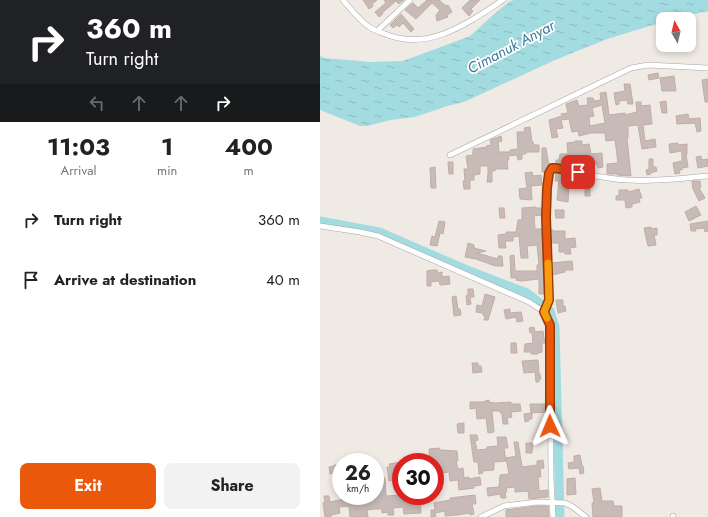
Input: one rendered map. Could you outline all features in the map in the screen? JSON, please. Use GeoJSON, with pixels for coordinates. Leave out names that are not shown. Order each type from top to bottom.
{"type":"FeatureCollection","features":[{"type":"Feature","properties":{"kind":"street"},"geometry":{"type":"LineString","coordinates":[[378,31],[410,0]]}},
{"type":"Feature","properties":{"kind":"street"},"geometry":{"type":"LineString","coordinates":[[346,1],[369,27],[394,38],[407,40],[436,37],[458,28],[503,0]]}},
{"type":"Feature","properties":{"kind":"street"},"geometry":{"type":"LineString","coordinates":[[450,154],[631,68],[648,65],[708,68]]}},
{"type":"Feature","properties":{"kind":"street"},"geometry":{"type":"LineString","coordinates":[[553,517],[555,502],[551,478],[550,325],[545,309],[549,293],[546,217],[549,173],[552,168],[558,168],[594,176],[645,181],[708,176]]}},
{"type":"Feature","properties":{"kind":"street"},"geometry":{"type":"LineString","coordinates":[[320,226],[378,236],[545,309]]}},
{"type":"Feature","properties":{"kind":"street"},"geometry":{"type":"LineString","coordinates":[[481,517],[509,504],[555,502],[573,507],[586,517]]}},
{"type":"Feature","properties":{"kind":"water","name":"Cimanuk Anyar"},"geometry":{"type":"Polygon","coordinates":[[[514,0],[708,0],[708,11],[696,14],[696,12],[656,12],[656,24],[607,39],[555,60],[464,102],[415,117],[360,126],[320,110],[320,56],[324,58],[370,62],[403,61],[470,36],[509,2],[514,0]]]}},
{"type":"Feature","properties":{"kind":"building"},"geometry":{"type":"Polygon","coordinates":[[[363,0],[377,0],[369,9],[363,0]]]}},
{"type":"Feature","properties":{"kind":"building"},"geometry":{"type":"Polygon","coordinates":[[[384,0],[404,0],[399,4],[396,1],[379,17],[375,12],[386,3],[384,0]]]}},
{"type":"Feature","properties":{"kind":"building"},"geometry":{"type":"Polygon","coordinates":[[[427,0],[439,0],[446,6],[448,5],[452,12],[447,15],[448,17],[437,21],[436,15],[440,10],[432,3],[416,19],[405,10],[413,3],[418,8],[427,0]]]}},
{"type":"Feature","properties":{"kind":"building"},"geometry":{"type":"Polygon","coordinates":[[[470,0],[480,0],[471,9],[473,11],[469,16],[462,8],[470,0]]]}},
{"type":"Feature","properties":{"kind":"building"},"geometry":{"type":"Polygon","coordinates":[[[401,14],[414,29],[411,32],[403,23],[399,27],[397,25],[393,28],[390,25],[401,14]]]}},
{"type":"Feature","properties":{"kind":"building"},"geometry":{"type":"Polygon","coordinates":[[[658,73],[659,78],[649,80],[648,75],[658,73]]]}},
{"type":"Feature","properties":{"kind":"building"},"geometry":{"type":"Polygon","coordinates":[[[674,76],[676,91],[662,91],[660,78],[674,76]]]}},
{"type":"Feature","properties":{"kind":"building"},"geometry":{"type":"Polygon","coordinates":[[[708,79],[708,102],[705,102],[702,80],[708,79]]]}},
{"type":"Feature","properties":{"kind":"building"},"geometry":{"type":"Polygon","coordinates":[[[624,84],[630,84],[633,104],[628,104],[627,100],[619,101],[619,104],[616,105],[614,93],[625,91],[624,84]]]}},
{"type":"Feature","properties":{"kind":"building"},"geometry":{"type":"Polygon","coordinates":[[[606,92],[609,115],[625,113],[625,115],[637,112],[636,102],[641,102],[641,106],[650,105],[652,124],[643,125],[645,141],[655,139],[656,147],[642,149],[638,125],[628,126],[627,139],[631,176],[607,174],[607,164],[618,163],[615,140],[606,141],[605,133],[591,133],[579,136],[578,131],[572,132],[569,119],[561,120],[563,128],[556,129],[558,137],[552,138],[549,120],[562,116],[561,114],[568,113],[566,104],[577,100],[579,106],[588,105],[587,98],[593,98],[594,101],[601,100],[600,93],[606,92]],[[602,105],[592,108],[594,116],[589,117],[590,126],[605,123],[602,105]]]}},
{"type":"Feature","properties":{"kind":"building"},"geometry":{"type":"Polygon","coordinates":[[[666,101],[667,113],[662,113],[660,102],[666,101]]]}},
{"type":"Feature","properties":{"kind":"building"},"geometry":{"type":"Polygon","coordinates":[[[688,114],[689,119],[700,118],[701,131],[697,132],[695,123],[677,124],[676,116],[688,114]]]}},
{"type":"Feature","properties":{"kind":"building"},"geometry":{"type":"Polygon","coordinates":[[[530,127],[532,142],[534,145],[539,145],[539,152],[526,152],[526,154],[522,154],[522,159],[518,160],[517,155],[508,156],[508,169],[495,169],[495,171],[492,171],[492,182],[487,182],[488,166],[480,166],[480,174],[474,175],[474,180],[470,180],[470,189],[464,189],[464,169],[468,169],[466,156],[473,155],[473,149],[487,147],[486,146],[491,145],[490,140],[501,136],[502,141],[498,142],[499,152],[510,152],[510,150],[518,149],[517,132],[525,132],[524,128],[530,127]]]}},
{"type":"Feature","properties":{"kind":"building"},"geometry":{"type":"Polygon","coordinates":[[[582,141],[582,145],[589,144],[591,154],[602,153],[603,167],[598,168],[597,164],[556,164],[556,160],[559,160],[560,154],[568,154],[567,143],[582,141]]]}},
{"type":"Feature","properties":{"kind":"building"},"geometry":{"type":"Polygon","coordinates":[[[678,143],[678,145],[687,144],[686,154],[688,167],[682,168],[682,170],[679,170],[680,173],[675,174],[673,163],[682,161],[682,154],[681,151],[670,153],[669,144],[678,143]]]}},
{"type":"Feature","properties":{"kind":"building"},"geometry":{"type":"Polygon","coordinates":[[[542,148],[546,148],[549,166],[546,172],[542,172],[542,148]]]}},
{"type":"Feature","properties":{"kind":"building"},"geometry":{"type":"Polygon","coordinates":[[[701,156],[702,160],[708,159],[708,166],[698,168],[696,157],[701,156]]]}},
{"type":"Feature","properties":{"kind":"building"},"geometry":{"type":"Polygon","coordinates":[[[649,159],[653,159],[653,167],[656,167],[657,171],[647,175],[646,170],[649,169],[649,159]]]}},
{"type":"Feature","properties":{"kind":"building"},"geometry":{"type":"Polygon","coordinates":[[[448,162],[453,162],[453,174],[449,174],[448,162]]]}},
{"type":"Feature","properties":{"kind":"building"},"geometry":{"type":"Polygon","coordinates":[[[435,167],[436,188],[431,188],[430,168],[435,167]]]}},
{"type":"Feature","properties":{"kind":"building"},"geometry":{"type":"Polygon","coordinates":[[[532,172],[533,176],[541,175],[542,185],[531,186],[532,200],[520,199],[519,189],[527,188],[525,173],[532,172]]]}},
{"type":"Feature","properties":{"kind":"building"},"geometry":{"type":"Polygon","coordinates":[[[556,172],[565,174],[564,186],[569,186],[568,202],[557,200],[559,181],[555,181],[556,172]]]}},
{"type":"Feature","properties":{"kind":"building"},"geometry":{"type":"Polygon","coordinates":[[[585,179],[590,179],[590,196],[585,196],[585,179]]]}},
{"type":"Feature","properties":{"kind":"building"},"geometry":{"type":"Polygon","coordinates":[[[692,181],[700,181],[701,187],[699,188],[705,198],[699,201],[693,189],[692,181]]]}},
{"type":"Feature","properties":{"kind":"building"},"geometry":{"type":"Polygon","coordinates":[[[639,189],[642,198],[639,198],[640,202],[632,204],[632,207],[626,208],[625,200],[616,200],[616,196],[619,196],[619,190],[628,190],[628,192],[639,189]]]}},
{"type":"Feature","properties":{"kind":"building"},"geometry":{"type":"Polygon","coordinates":[[[696,206],[701,215],[689,221],[685,212],[696,206]]]}},
{"type":"Feature","properties":{"kind":"building"},"geometry":{"type":"Polygon","coordinates":[[[499,208],[504,208],[505,218],[500,218],[499,208]]]}},
{"type":"Feature","properties":{"kind":"building"},"geometry":{"type":"Polygon","coordinates":[[[522,208],[542,208],[542,215],[534,216],[535,229],[542,229],[544,294],[539,294],[539,279],[521,281],[516,280],[517,278],[511,278],[510,256],[514,255],[515,271],[537,271],[537,265],[539,265],[537,245],[527,246],[528,258],[521,258],[519,236],[513,237],[513,241],[505,241],[506,248],[499,248],[498,235],[506,234],[506,232],[516,232],[518,220],[522,220],[522,208]]]}},
{"type":"Feature","properties":{"kind":"building"},"geometry":{"type":"Polygon","coordinates":[[[555,210],[564,210],[564,218],[556,218],[555,210]]]}},
{"type":"Feature","properties":{"kind":"building"},"geometry":{"type":"Polygon","coordinates":[[[439,221],[445,222],[443,234],[440,233],[437,246],[430,245],[432,236],[435,237],[439,221]]]}},
{"type":"Feature","properties":{"kind":"building"},"geometry":{"type":"Polygon","coordinates":[[[708,221],[708,231],[705,232],[704,228],[691,231],[690,224],[708,221]]]}},
{"type":"Feature","properties":{"kind":"building"},"geometry":{"type":"Polygon","coordinates":[[[651,227],[651,229],[657,228],[657,235],[654,235],[656,245],[648,246],[644,228],[651,227]]]}},
{"type":"Feature","properties":{"kind":"building"},"geometry":{"type":"Polygon","coordinates":[[[550,230],[565,231],[565,239],[575,238],[576,247],[570,248],[571,254],[559,252],[559,243],[550,243],[550,230]]]}},
{"type":"Feature","properties":{"kind":"building"},"geometry":{"type":"Polygon","coordinates":[[[468,243],[474,245],[474,248],[486,251],[477,253],[498,259],[498,256],[502,256],[503,266],[495,266],[476,259],[465,257],[468,243]]]}},
{"type":"Feature","properties":{"kind":"building"},"geometry":{"type":"Polygon","coordinates":[[[572,261],[573,270],[565,270],[565,272],[552,275],[551,263],[572,261]]]}},
{"type":"Feature","properties":{"kind":"building"},"geometry":{"type":"Polygon","coordinates":[[[437,270],[438,273],[442,272],[442,277],[449,276],[450,284],[440,285],[439,281],[431,282],[431,286],[427,286],[427,271],[437,270]]]}},
{"type":"Feature","properties":{"kind":"building"},"geometry":{"type":"Polygon","coordinates":[[[468,289],[473,289],[474,297],[470,297],[471,304],[467,305],[466,296],[468,295],[468,289]]]}},
{"type":"Feature","properties":{"kind":"building"},"geometry":{"type":"Polygon","coordinates":[[[485,294],[495,297],[488,320],[484,320],[485,316],[483,313],[476,312],[477,305],[482,306],[485,294]]]}},
{"type":"Feature","properties":{"kind":"building"},"geometry":{"type":"Polygon","coordinates":[[[456,296],[458,309],[460,309],[461,315],[454,316],[452,297],[456,296]]]}},
{"type":"Feature","properties":{"kind":"building"},"geometry":{"type":"Polygon","coordinates":[[[556,300],[563,300],[563,306],[565,306],[566,311],[558,313],[556,300]]]}},
{"type":"Feature","properties":{"kind":"building"},"geometry":{"type":"Polygon","coordinates":[[[510,309],[510,313],[521,312],[523,321],[517,322],[516,317],[506,319],[504,310],[510,309]]]}},
{"type":"Feature","properties":{"kind":"building"},"geometry":{"type":"Polygon","coordinates":[[[534,327],[535,332],[543,331],[545,343],[542,343],[542,352],[538,354],[524,352],[525,344],[533,343],[532,332],[530,333],[529,328],[534,327]]]}},
{"type":"Feature","properties":{"kind":"building"},"geometry":{"type":"Polygon","coordinates":[[[511,343],[516,343],[517,353],[511,353],[511,343]]]}},
{"type":"Feature","properties":{"kind":"building"},"geometry":{"type":"Polygon","coordinates":[[[538,360],[541,379],[539,379],[539,382],[536,382],[535,372],[524,373],[522,361],[538,360]]]}},
{"type":"Feature","properties":{"kind":"building"},"geometry":{"type":"Polygon","coordinates":[[[472,363],[478,363],[478,366],[481,366],[482,372],[473,373],[472,363]]]}},
{"type":"Feature","properties":{"kind":"building"},"geometry":{"type":"Polygon","coordinates":[[[489,400],[489,402],[495,403],[511,402],[511,404],[520,404],[521,411],[511,412],[512,417],[507,418],[508,424],[503,424],[502,413],[500,413],[500,411],[492,411],[494,432],[488,433],[486,418],[477,419],[476,408],[470,409],[470,402],[485,402],[489,400]]]}},
{"type":"Feature","properties":{"kind":"building"},"geometry":{"type":"Polygon","coordinates":[[[530,404],[545,404],[546,412],[531,413],[530,404]]]}},
{"type":"Feature","properties":{"kind":"building"},"geometry":{"type":"Polygon","coordinates":[[[532,413],[532,419],[528,419],[529,421],[525,422],[524,414],[532,413]]]}},
{"type":"Feature","properties":{"kind":"building"},"geometry":{"type":"Polygon","coordinates":[[[464,423],[464,433],[458,433],[457,424],[464,423]]]}},
{"type":"Feature","properties":{"kind":"building"},"geometry":{"type":"Polygon","coordinates":[[[470,435],[477,435],[478,440],[475,441],[477,450],[498,446],[497,437],[506,437],[508,448],[504,448],[506,461],[494,462],[494,470],[482,471],[483,473],[479,474],[478,462],[474,462],[470,435]]]}},
{"type":"Feature","properties":{"kind":"building"},"geometry":{"type":"Polygon","coordinates":[[[514,442],[518,442],[522,467],[537,465],[537,461],[543,460],[544,468],[540,469],[541,477],[538,477],[539,491],[548,490],[548,497],[529,499],[528,491],[515,492],[515,487],[506,488],[506,498],[501,498],[500,494],[488,496],[487,488],[499,487],[500,475],[509,474],[506,458],[516,456],[514,442]]]}},
{"type":"Feature","properties":{"kind":"building"},"geometry":{"type":"Polygon","coordinates":[[[526,443],[533,443],[532,453],[526,453],[526,443]]]}},
{"type":"Feature","properties":{"kind":"building"},"geometry":{"type":"Polygon","coordinates":[[[439,448],[440,450],[457,451],[458,461],[456,461],[458,469],[463,468],[464,478],[469,477],[469,479],[480,477],[481,485],[474,486],[474,488],[459,490],[458,480],[450,481],[449,472],[444,473],[444,453],[429,453],[429,449],[439,448]]]}},
{"type":"Feature","properties":{"kind":"building"},"geometry":{"type":"Polygon","coordinates":[[[580,455],[584,473],[580,474],[579,468],[569,469],[568,463],[574,462],[574,456],[580,455]]]}},
{"type":"Feature","properties":{"kind":"building"},"geometry":{"type":"Polygon","coordinates":[[[389,464],[392,464],[392,480],[389,481],[387,467],[390,467],[389,464]]]}},
{"type":"Feature","properties":{"kind":"building"},"geometry":{"type":"Polygon","coordinates":[[[332,466],[332,474],[330,474],[329,467],[332,466]]]}},
{"type":"Feature","properties":{"kind":"building"},"geometry":{"type":"Polygon","coordinates":[[[384,478],[386,496],[392,496],[392,505],[421,505],[421,513],[404,514],[403,507],[393,508],[394,515],[388,515],[388,512],[382,513],[382,509],[375,509],[367,510],[368,517],[350,517],[349,506],[339,507],[340,513],[331,515],[331,517],[325,517],[323,503],[325,502],[324,496],[329,496],[332,505],[384,505],[384,478]]]}},
{"type":"Feature","properties":{"kind":"building"},"geometry":{"type":"Polygon","coordinates":[[[575,478],[576,494],[567,495],[567,479],[575,478]]]}},
{"type":"Feature","properties":{"kind":"building"},"geometry":{"type":"Polygon","coordinates":[[[600,488],[602,501],[613,501],[614,506],[622,506],[622,517],[593,517],[592,503],[594,503],[592,489],[600,488]]]}},
{"type":"Feature","properties":{"kind":"building"},"geometry":{"type":"Polygon","coordinates":[[[475,495],[476,504],[472,504],[474,514],[470,515],[470,513],[445,516],[445,511],[435,513],[436,516],[431,517],[431,510],[435,510],[434,505],[444,505],[444,501],[450,500],[450,498],[475,495]]]}},
{"type":"Feature","properties":{"kind":"building"},"geometry":{"type":"Polygon","coordinates":[[[548,506],[549,517],[506,517],[506,510],[548,506]]]}},
{"type":"Feature","properties":{"kind":"waterway"},"geometry":{"type":"LineString","coordinates":[[320,221],[379,232],[467,270],[527,293],[550,311],[555,327],[560,517]]}},
{"type":"Feature","properties":{"kind":"slow traffic"},"geometry":{"type":"LineString","coordinates":[[547,318],[544,312],[549,300],[548,263]]}},
{"type":"Feature","properties":{"kind":"route"},"geometry":{"type":"LineString","coordinates":[[550,426],[550,325],[544,312],[549,300],[546,217],[547,188],[549,173],[552,168],[578,172]]}}]}
